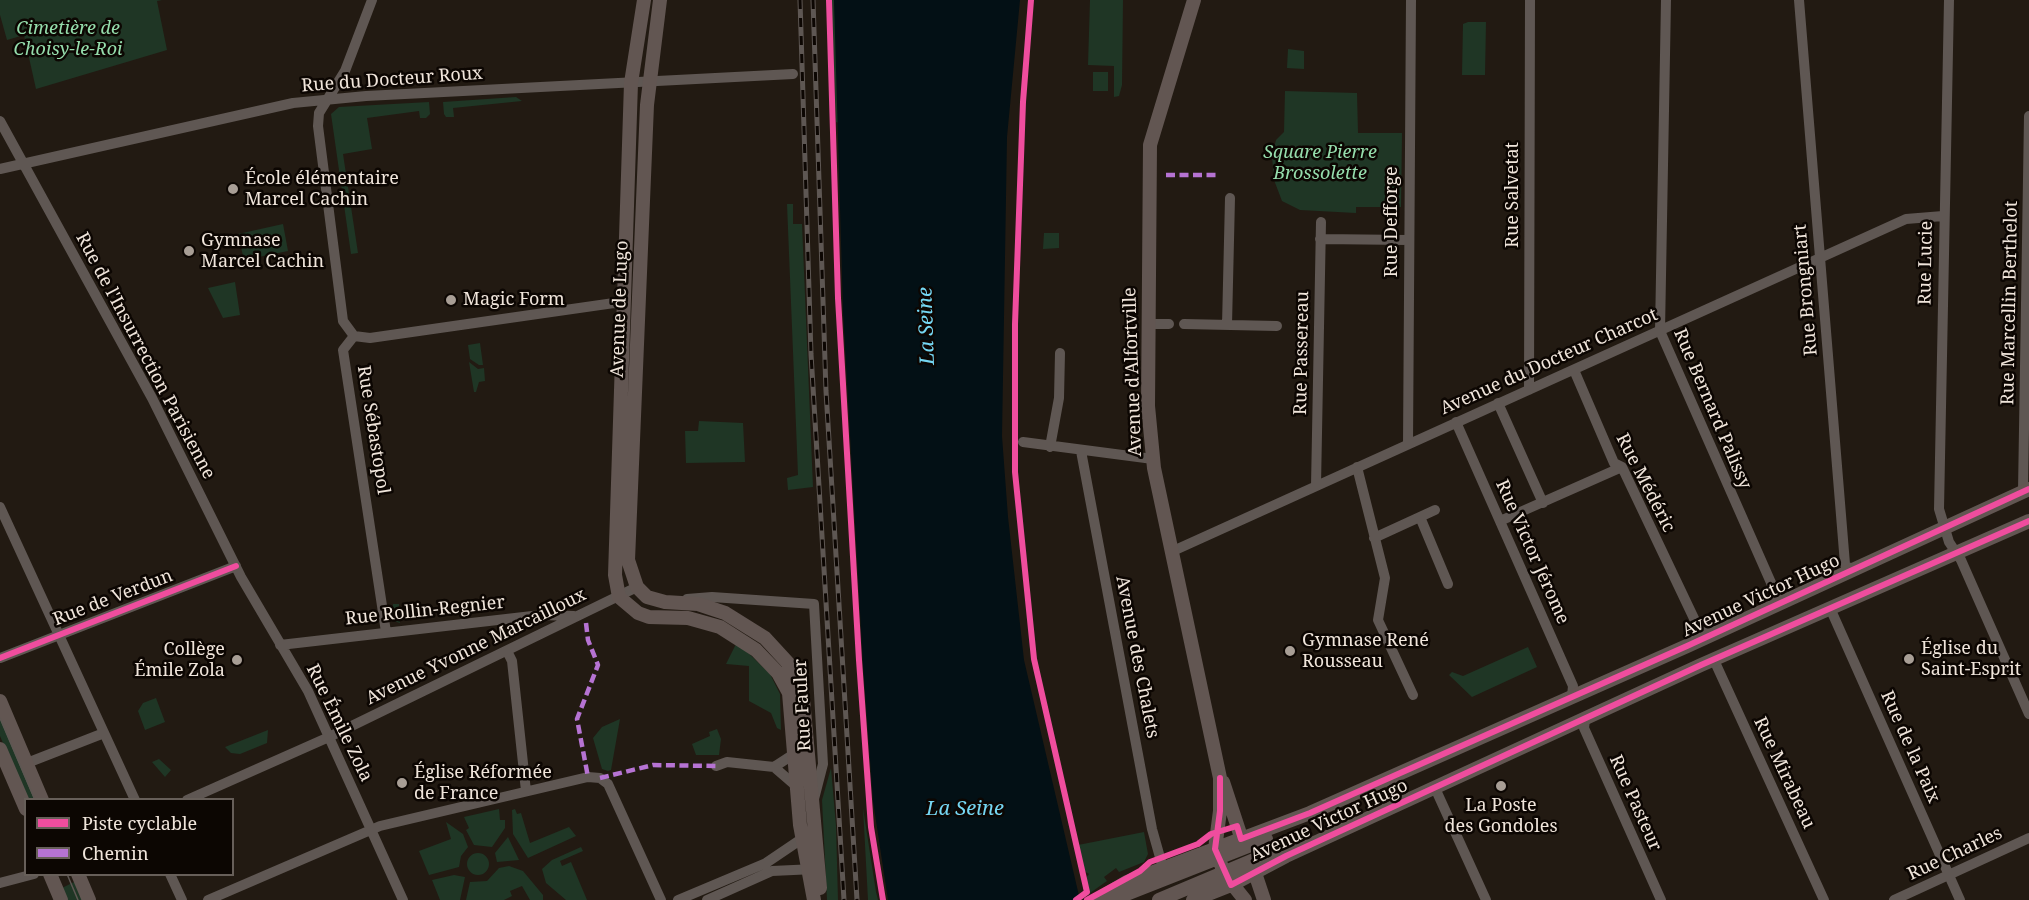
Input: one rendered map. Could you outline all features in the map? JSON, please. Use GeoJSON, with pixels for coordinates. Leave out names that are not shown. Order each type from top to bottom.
{"type":"FeatureCollection","features":[{"type":"Feature","properties":{"kind":"main road","name":"Avenue de Lugo"},"geometry":{"type":"LineString","coordinates":[[623,601],[615,575],[631,83],[644,0]]}},
{"type":"Feature","properties":{"kind":"main road","name":"Avenue de Lugo"},"geometry":{"type":"LineString","coordinates":[[637,588],[628,561],[648,81],[660,0]]}},
{"type":"Feature","properties":{"kind":"main road","name":"Avenue d'Alfortville"},"geometry":{"type":"LineString","coordinates":[[1194,0],[1150,145],[1148,406],[1153,459],[1220,778],[1220,812],[1215,849]]}},
{"type":"Feature","properties":{"kind":"main road","name":"Avenue Victor Hugo"},"geometry":{"type":"LineString","coordinates":[[1097,900],[1122,885],[1163,868],[1312,812],[1776,606],[2026,490]]}},
{"type":"Feature","properties":{"kind":"main road","name":"Avenue Victor Hugo"},"geometry":{"type":"LineString","coordinates":[[1193,900],[1231,885],[1506,755],[1894,578],[1957,554],[2029,521]]}},
{"type":"Feature","properties":{"kind":"main road"},"geometry":{"type":"LineString","coordinates":[[637,588],[647,597],[665,602],[698,604],[744,622],[765,638],[788,663],[803,699],[813,802],[809,837]]}},
{"type":"Feature","properties":{"kind":"main road"},"geometry":{"type":"LineString","coordinates":[[623,601],[649,617],[688,618],[720,627],[756,650],[778,673],[789,693],[796,786],[809,837],[814,900]]}},
{"type":"Feature","properties":{"kind":"main road"},"geometry":{"type":"LineString","coordinates":[[0,701],[41,798]]}},
{"type":"Feature","properties":{"kind":"main road","name":"Avenue Victor Hugo"},"geometry":{"type":"LineString","coordinates":[[1111,900],[1242,849],[1462,752],[1504,727]]}},
{"type":"Feature","properties":{"kind":"main road"},"geometry":{"type":"LineString","coordinates":[[0,750],[24,804]]}},
{"type":"Feature","properties":{"kind":"main road","name":"Avenue Victor Hugo"},"geometry":{"type":"LineString","coordinates":[[1159,900],[1471,765],[1506,755]]}},
{"type":"Feature","properties":{"kind":"main road","name":"Avenue d'Alfortville"},"geometry":{"type":"LineString","coordinates":[[1220,778],[1228,794],[1241,839],[1256,872],[1264,900]]}},
{"type":"Feature","properties":{"kind":"main road"},"geometry":{"type":"LineString","coordinates":[[1215,849],[1231,885],[1245,900]]}},
{"type":"Feature","properties":{"kind":"main road"},"geometry":{"type":"LineString","coordinates":[[813,869],[821,900]]}},
{"type":"Feature","properties":{"kind":"main road"},"geometry":{"type":"LineString","coordinates":[[51,876],[61,900]]}},
{"type":"Feature","properties":{"kind":"main road"},"geometry":{"type":"LineString","coordinates":[[79,876],[89,900]]}},
{"type":"Feature","properties":{"kind":"street"},"geometry":{"type":"LineString","coordinates":[[372,0],[345,70],[319,113],[318,126],[343,321],[354,336],[370,338],[614,303],[625,304]]}},
{"type":"Feature","properties":{"kind":"street","name":"Rue Defforge"},"geometry":{"type":"LineString","coordinates":[[1408,444],[1411,0]]}},
{"type":"Feature","properties":{"kind":"street","name":"Rue Salvetat"},"geometry":{"type":"LineString","coordinates":[[1529,390],[1530,0]]}},
{"type":"Feature","properties":{"kind":"street","name":"Rue Bernard Palissy"},"geometry":{"type":"LineString","coordinates":[[1666,0],[1660,331],[1776,594],[1776,606]]}},
{"type":"Feature","properties":{"kind":"street","name":"Rue Brongniart"},"geometry":{"type":"LineString","coordinates":[[1798,0],[1845,564],[1846,567],[1856,569]]}},
{"type":"Feature","properties":{"kind":"street","name":"Rue Lucie"},"geometry":{"type":"LineString","coordinates":[[1942,527],[1939,509],[1949,0]]}},
{"type":"Feature","properties":{"kind":"street","name":"Rue du Docteur Roux"},"geometry":{"type":"LineString","coordinates":[[0,169],[293,103],[328,99],[794,74]]}},
{"type":"Feature","properties":{"kind":"street","name":"Rue Marcellin Berthelot"},"geometry":{"type":"LineString","coordinates":[[2026,490],[2029,116]]}},
{"type":"Feature","properties":{"kind":"street","name":"Rue de l'Insurrection Parisienne"},"geometry":{"type":"LineString","coordinates":[[0,121],[152,398],[236,566]]}},
{"type":"Feature","properties":{"kind":"street"},"geometry":{"type":"LineString","coordinates":[[1227,325],[1230,198]]}},
{"type":"Feature","properties":{"kind":"street","name":"Avenue du Docteur Charcot"},"geometry":{"type":"LineString","coordinates":[[1173,552],[1906,219],[1943,216]]}},
{"type":"Feature","properties":{"kind":"street","name":"Rue Passereau"},"geometry":{"type":"LineString","coordinates":[[1316,486],[1321,222]]}},
{"type":"Feature","properties":{"kind":"street"},"geometry":{"type":"LineString","coordinates":[[1320,239],[1408,240]]}},
{"type":"Feature","properties":{"kind":"street"},"geometry":{"type":"LineString","coordinates":[[1147,324],[1169,324]]}},
{"type":"Feature","properties":{"kind":"street"},"geometry":{"type":"LineString","coordinates":[[1184,324],[1277,326]]}},
{"type":"Feature","properties":{"kind":"street","name":"Rue Sébastopol"},"geometry":{"type":"LineString","coordinates":[[354,336],[343,350],[386,632]]}},
{"type":"Feature","properties":{"kind":"street"},"geometry":{"type":"LineString","coordinates":[[1050,447],[1059,398],[1060,353]]}},
{"type":"Feature","properties":{"kind":"street","name":"Rue Médéric"},"geometry":{"type":"LineString","coordinates":[[1574,370],[1614,463],[1623,467],[1699,629],[1702,633],[1713,634]]}},
{"type":"Feature","properties":{"kind":"street"},"geometry":{"type":"LineString","coordinates":[[1498,403],[1543,503]]}},
{"type":"Feature","properties":{"kind":"street","name":"Rue Victor Jérome"},"geometry":{"type":"LineString","coordinates":[[1456,422],[1573,686],[1572,696]]}},
{"type":"Feature","properties":{"kind":"street"},"geometry":{"type":"LineString","coordinates":[[1023,442],[1153,459]]}},
{"type":"Feature","properties":{"kind":"street","name":"Avenue des Chalets"},"geometry":{"type":"LineString","coordinates":[[1081,451],[1152,829],[1163,868]]}},
{"type":"Feature","properties":{"kind":"street"},"geometry":{"type":"LineString","coordinates":[[1357,467],[1385,578],[1378,620],[1413,695]]}},
{"type":"Feature","properties":{"kind":"street"},"geometry":{"type":"LineString","coordinates":[[1500,521],[1623,467]]}},
{"type":"Feature","properties":{"kind":"street"},"geometry":{"type":"LineString","coordinates":[[0,507],[134,798]]}},
{"type":"Feature","properties":{"kind":"street"},"geometry":{"type":"LineString","coordinates":[[1374,538],[1435,510]]}},
{"type":"Feature","properties":{"kind":"street"},"geometry":{"type":"LineString","coordinates":[[1420,517],[1449,584]]}},
{"type":"Feature","properties":{"kind":"street"},"geometry":{"type":"LineString","coordinates":[[1942,527],[1957,554],[2029,714]]}},
{"type":"Feature","properties":{"kind":"street","name":"Rue de Verdun"},"geometry":{"type":"LineString","coordinates":[[0,658],[236,566]]}},
{"type":"Feature","properties":{"kind":"street","name":"Rue Émile Zola"},"geometry":{"type":"LineString","coordinates":[[236,566],[302,680],[403,900]]}},
{"type":"Feature","properties":{"kind":"street","name":"Avenue Yvonne Marcailloux"},"geometry":{"type":"LineString","coordinates":[[192,798],[331,741],[574,616],[623,601],[637,588]]}},
{"type":"Feature","properties":{"kind":"street","name":"Rue Fauler"},"geometry":{"type":"LineString","coordinates":[[665,602],[712,597],[814,604],[823,764],[813,802]]}},
{"type":"Feature","properties":{"kind":"street","name":"Rue de la Paix"},"geometry":{"type":"LineString","coordinates":[[1830,608],[1960,900]]}},
{"type":"Feature","properties":{"kind":"street","name":"Rue Rollin-Regnier"},"geometry":{"type":"LineString","coordinates":[[280,645],[541,615],[574,616]]}},
{"type":"Feature","properties":{"kind":"street"},"geometry":{"type":"LineString","coordinates":[[507,651],[512,661],[526,791]]}},
{"type":"Feature","properties":{"kind":"street","name":"Rue Mirabeau"},"geometry":{"type":"LineString","coordinates":[[1714,660],[1824,900]]}},
{"type":"Feature","properties":{"kind":"street","name":"Rue Pasteur"},"geometry":{"type":"LineString","coordinates":[[1585,720],[1584,728],[1661,900]]}},
{"type":"Feature","properties":{"kind":"street"},"geometry":{"type":"LineString","coordinates":[[27,763],[104,733]]}},
{"type":"Feature","properties":{"kind":"street"},"geometry":{"type":"LineString","coordinates":[[774,767],[794,754]]}},
{"type":"Feature","properties":{"kind":"street"},"geometry":{"type":"LineString","coordinates":[[716,766],[727,762],[774,767],[796,786]]}},
{"type":"Feature","properties":{"kind":"street"},"geometry":{"type":"LineString","coordinates":[[208,900],[370,829],[588,777],[600,778],[608,784],[661,900]]}},
{"type":"Feature","properties":{"kind":"street"},"geometry":{"type":"LineString","coordinates":[[1435,788],[1486,900]]}},
{"type":"Feature","properties":{"kind":"street"},"geometry":{"type":"LineString","coordinates":[[678,900],[765,863],[809,837]]}},
{"type":"Feature","properties":{"kind":"street","name":"Rue Charles"},"geometry":{"type":"LineString","coordinates":[[1894,900],[2029,838]]}},
{"type":"Feature","properties":{"kind":"street"},"geometry":{"type":"LineString","coordinates":[[708,900],[772,872],[813,869]]}},
{"type":"Feature","properties":{"kind":"street"},"geometry":{"type":"LineString","coordinates":[[0,883],[26,876]]}},
{"type":"Feature","properties":{"kind":"street"},"geometry":{"type":"LineString","coordinates":[[171,876],[182,900]]}},
{"type":"Feature","properties":{"kind":"green space","name":"Cimetière de Choisy-le-Roi"},"geometry":{"type":"Polygon","coordinates":[[[0,0],[162,0],[157,1],[167,50],[36,89],[24,35],[7,40],[0,15],[0,0]]]}},
{"type":"Feature","properties":{"kind":"green space"},"geometry":{"type":"Polygon","coordinates":[[[831,0],[834,0],[839,123],[836,122],[831,0]]]}},
{"type":"Feature","properties":{"kind":"green space"},"geometry":{"type":"Polygon","coordinates":[[[1090,0],[1123,0],[1122,85],[1119,96],[1114,97],[1114,66],[1088,65],[1090,0]]]}},
{"type":"Feature","properties":{"kind":"green space"},"geometry":{"type":"Polygon","coordinates":[[[1486,22],[1485,75],[1462,75],[1463,24],[1486,22]]]}},
{"type":"Feature","properties":{"kind":"green space"},"geometry":{"type":"Polygon","coordinates":[[[1288,49],[1304,51],[1304,69],[1287,68],[1288,49]]]}},
{"type":"Feature","properties":{"kind":"green space"},"geometry":{"type":"Polygon","coordinates":[[[1093,72],[1108,72],[1108,91],[1093,91],[1093,72]]]}},
{"type":"Feature","properties":{"kind":"green space","name":"Square Pierre Brossolette"},"geometry":{"type":"Polygon","coordinates":[[[1285,91],[1357,93],[1358,133],[1402,133],[1401,207],[1356,207],[1356,213],[1300,210],[1282,201],[1274,180],[1272,156],[1276,140],[1284,132],[1285,91]]]}},
{"type":"Feature","properties":{"kind":"green space"},"geometry":{"type":"Polygon","coordinates":[[[516,97],[522,101],[453,108],[454,117],[446,117],[444,114],[443,102],[516,97]]]}},
{"type":"Feature","properties":{"kind":"green space"},"geometry":{"type":"Polygon","coordinates":[[[429,102],[430,114],[426,118],[420,118],[419,111],[367,118],[372,149],[343,154],[358,253],[351,254],[331,114],[339,107],[429,102]]]}},
{"type":"Feature","properties":{"kind":"green space"},"geometry":{"type":"Polygon","coordinates":[[[787,204],[793,204],[793,224],[802,224],[813,487],[788,490],[787,478],[798,475],[787,204]]]}},
{"type":"Feature","properties":{"kind":"green space"},"geometry":{"type":"Polygon","coordinates":[[[283,224],[288,251],[244,260],[238,234],[283,224]]]}},
{"type":"Feature","properties":{"kind":"green space"},"geometry":{"type":"Polygon","coordinates":[[[1044,233],[1059,233],[1059,248],[1043,249],[1044,233]]]}},
{"type":"Feature","properties":{"kind":"green space"},"geometry":{"type":"Polygon","coordinates":[[[235,282],[240,315],[223,318],[208,288],[235,282]]]}},
{"type":"Feature","properties":{"kind":"green space"},"geometry":{"type":"Polygon","coordinates":[[[480,343],[483,365],[470,359],[468,345],[480,343]]]}},
{"type":"Feature","properties":{"kind":"green space"},"geometry":{"type":"Polygon","coordinates":[[[469,362],[478,369],[484,368],[485,381],[479,382],[476,392],[474,392],[469,362]]]}},
{"type":"Feature","properties":{"kind":"green space"},"geometry":{"type":"Polygon","coordinates":[[[699,421],[743,423],[745,462],[686,463],[685,431],[698,431],[699,421]]]}},
{"type":"Feature","properties":{"kind":"green space"},"geometry":{"type":"Polygon","coordinates":[[[393,604],[399,604],[400,623],[391,620],[393,604]]]}},
{"type":"Feature","properties":{"kind":"green space"},"geometry":{"type":"Polygon","coordinates":[[[737,642],[770,674],[780,694],[781,730],[777,728],[771,713],[749,701],[749,666],[726,664],[737,642]]]}},
{"type":"Feature","properties":{"kind":"green space"},"geometry":{"type":"Polygon","coordinates":[[[1528,647],[1537,667],[1472,697],[1449,675],[1452,672],[1463,676],[1528,647]]]}},
{"type":"Feature","properties":{"kind":"green space"},"geometry":{"type":"Polygon","coordinates":[[[156,698],[165,722],[145,730],[138,711],[143,703],[156,698]]]}},
{"type":"Feature","properties":{"kind":"green space"},"geometry":{"type":"Polygon","coordinates":[[[0,714],[37,798],[27,798],[0,736],[0,714]]]}},
{"type":"Feature","properties":{"kind":"green space"},"geometry":{"type":"Polygon","coordinates":[[[620,719],[611,770],[608,771],[602,769],[593,738],[602,727],[620,719]]]}},
{"type":"Feature","properties":{"kind":"green space"},"geometry":{"type":"Polygon","coordinates":[[[717,729],[721,739],[719,755],[696,755],[692,744],[710,736],[709,732],[717,729]]]}},
{"type":"Feature","properties":{"kind":"green space"},"geometry":{"type":"Polygon","coordinates":[[[268,730],[267,743],[240,754],[231,753],[225,747],[268,730]]]}},
{"type":"Feature","properties":{"kind":"green space"},"geometry":{"type":"Polygon","coordinates":[[[159,759],[171,770],[165,777],[152,762],[159,759]]]}},
{"type":"Feature","properties":{"kind":"green space"},"geometry":{"type":"Polygon","coordinates":[[[831,768],[836,826],[838,900],[827,900],[822,800],[831,768]]]}},
{"type":"Feature","properties":{"kind":"green space"},"geometry":{"type":"Polygon","coordinates":[[[863,808],[876,892],[878,900],[868,900],[863,808]]]}},
{"type":"Feature","properties":{"kind":"green space"},"geometry":{"type":"Polygon","coordinates":[[[499,809],[500,820],[505,820],[505,828],[492,847],[474,845],[466,830],[469,828],[464,817],[499,809]]]}},
{"type":"Feature","properties":{"kind":"green space"},"geometry":{"type":"Polygon","coordinates":[[[515,809],[517,814],[521,813],[530,843],[569,827],[576,836],[528,858],[513,834],[512,810],[515,809]]]}},
{"type":"Feature","properties":{"kind":"green space"},"geometry":{"type":"Polygon","coordinates":[[[446,822],[463,834],[468,847],[461,856],[459,867],[429,875],[419,851],[451,839],[446,822]]]}},
{"type":"Feature","properties":{"kind":"green space"},"geometry":{"type":"Polygon","coordinates":[[[1144,832],[1148,854],[1144,862],[1119,872],[1116,868],[1104,877],[1107,881],[1090,893],[1086,878],[1089,874],[1084,871],[1078,845],[1144,832]]]}},
{"type":"Feature","properties":{"kind":"green space"},"geometry":{"type":"Polygon","coordinates":[[[508,837],[519,860],[497,862],[495,853],[508,837]]]}},
{"type":"Feature","properties":{"kind":"green space"},"geometry":{"type":"Polygon","coordinates":[[[581,847],[583,851],[560,861],[562,866],[571,862],[587,900],[566,900],[546,883],[542,869],[552,860],[581,847]]]}},
{"type":"Feature","properties":{"kind":"green space"},"geometry":{"type":"Polygon","coordinates":[[[478,853],[486,856],[489,864],[486,872],[478,875],[470,872],[467,864],[470,856],[478,853]]]}},
{"type":"Feature","properties":{"kind":"green space"},"geometry":{"type":"Polygon","coordinates":[[[509,866],[523,871],[543,895],[543,900],[530,900],[522,886],[510,891],[512,896],[504,900],[466,900],[470,882],[487,881],[499,868],[509,866]]]}},
{"type":"Feature","properties":{"kind":"green space"},"geometry":{"type":"Polygon","coordinates":[[[454,875],[465,877],[460,900],[440,900],[432,880],[454,875]]]}},
{"type":"Feature","properties":{"kind":"green space"},"geometry":{"type":"Polygon","coordinates":[[[76,881],[84,900],[67,900],[62,888],[76,881]]]}},
{"type":"Feature","properties":{"kind":"water","name":"La Seine"},"geometry":{"type":"Polygon","coordinates":[[[834,0],[1020,0],[1007,137],[1002,436],[1008,517],[1024,660],[1080,900],[888,900],[873,801],[863,665],[843,311],[834,0]]]}},
{"type":"Feature","properties":{"kind":"tram line"},"geometry":{"type":"LineString","coordinates":[[0,718],[34,798]]}},
{"type":"Feature","properties":{"kind":"tram line"},"geometry":{"type":"LineString","coordinates":[[68,876],[78,900]]}},
{"type":"Feature","properties":{"kind":"railway"},"geometry":{"type":"LineString","coordinates":[[800,0],[811,354],[844,900]]}},
{"type":"Feature","properties":{"kind":"railway"},"geometry":{"type":"LineString","coordinates":[[813,0],[826,391],[857,900]]}},
{"type":"Feature","properties":{"kind":"marked path"},"geometry":{"type":"LineString","coordinates":[[1166,175],[1219,175]]}},
{"type":"Feature","properties":{"kind":"marked path"},"geometry":{"type":"LineString","coordinates":[[586,623],[588,640],[598,665],[577,719],[588,777]]}},
{"type":"Feature","properties":{"kind":"marked path"},"geometry":{"type":"LineString","coordinates":[[600,778],[653,765],[716,766]]}},
{"type":"Feature","properties":{"kind":"cycle path"},"geometry":{"type":"LineString","coordinates":[[829,0],[838,298],[859,660],[871,827],[883,900]]}},
{"type":"Feature","properties":{"kind":"cycle path"},"geometry":{"type":"LineString","coordinates":[[1031,0],[1023,102],[1015,324],[1015,472],[1034,659],[1087,892],[1076,900]]}},
{"type":"Feature","properties":{"kind":"cycle path"},"geometry":{"type":"LineString","coordinates":[[1087,900],[1140,871],[1150,862],[1198,844],[1211,834],[1237,826],[1241,839],[1310,813],[1687,646],[2029,489]]}},
{"type":"Feature","properties":{"kind":"cycle path"},"geometry":{"type":"LineString","coordinates":[[1220,778],[1220,811],[1215,849],[1231,885],[1286,856],[1701,665],[2029,521]]}},
{"type":"Feature","properties":{"kind":"cycle path"},"geometry":{"type":"LineString","coordinates":[[0,658],[236,566]]}},
{"type":"Feature","properties":{"kind":"place","name":"École élémentaire Marcel Cachin"},"geometry":{"type":"Point","coordinates":[233,189]}},
{"type":"Feature","properties":{"kind":"place","name":"Gymnase Marcel Cachin"},"geometry":{"type":"Point","coordinates":[189,251]}},
{"type":"Feature","properties":{"kind":"place","name":"Magic Form"},"geometry":{"type":"Point","coordinates":[451,300]}},
{"type":"Feature","properties":{"kind":"place","name":"Gymnase René Rousseau"},"geometry":{"type":"Point","coordinates":[1290,651]}},
{"type":"Feature","properties":{"kind":"place","name":"Église du Saint-Esprit"},"geometry":{"type":"Point","coordinates":[1909,659]}},
{"type":"Feature","properties":{"kind":"place","name":"Collège Émile Zola"},"geometry":{"type":"Point","coordinates":[237,660]}},
{"type":"Feature","properties":{"kind":"place","name":"Église Réformée de France"},"geometry":{"type":"Point","coordinates":[402,783]}},
{"type":"Feature","properties":{"kind":"place","name":"La Poste des Gondoles"},"geometry":{"type":"Point","coordinates":[1501,786]}}]}
